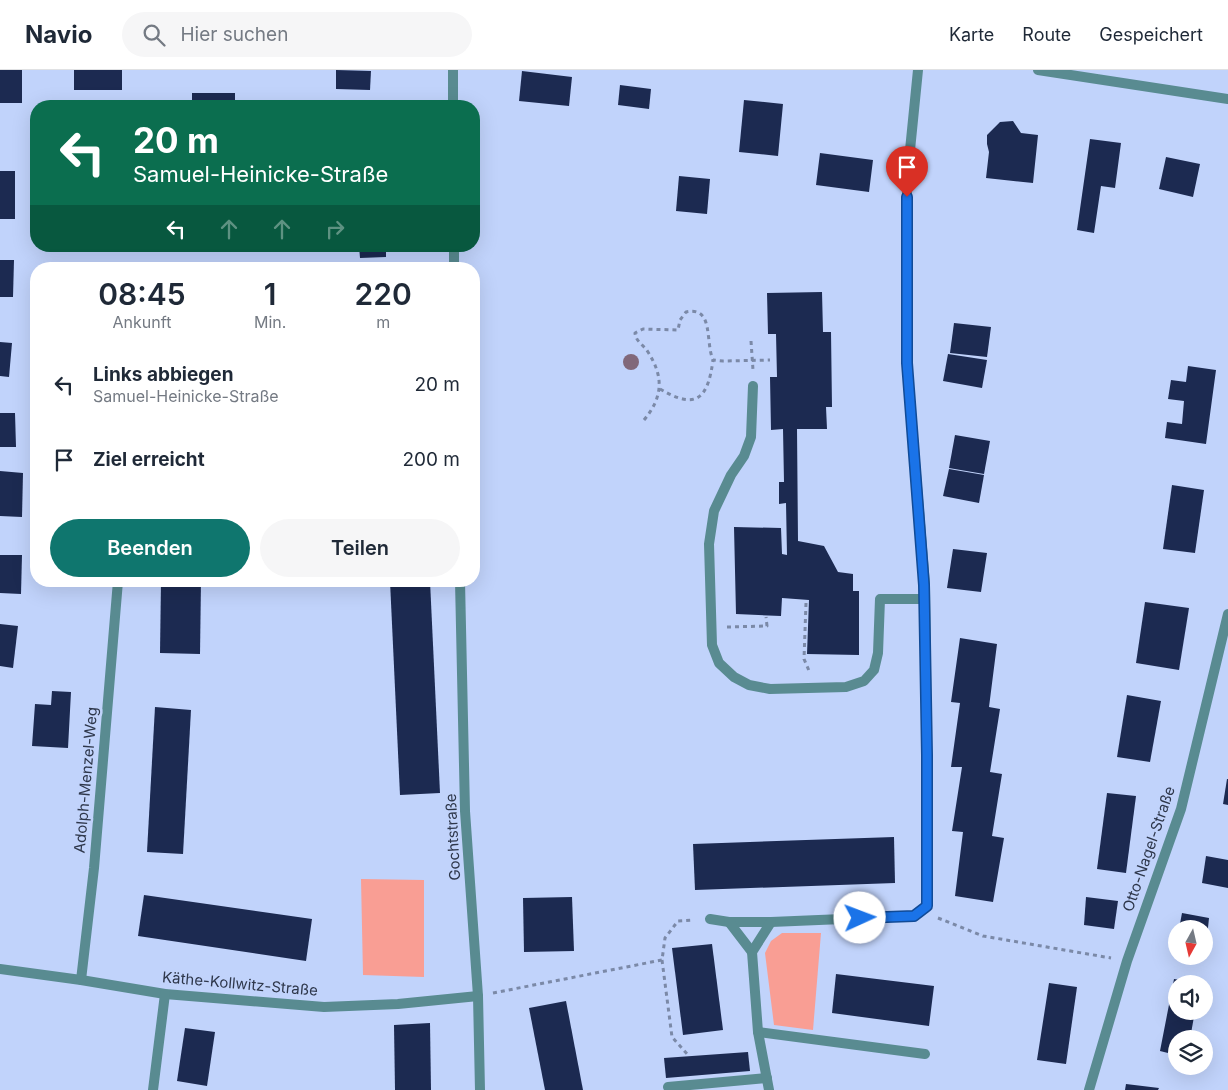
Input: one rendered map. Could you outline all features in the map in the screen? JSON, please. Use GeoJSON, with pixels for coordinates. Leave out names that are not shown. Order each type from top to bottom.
{"type":"FeatureCollection","features":[{"type":"Feature","properties":{"kind":"street"},"geometry":{"type":"LineString","coordinates":[[453,70],[453,100]]}},
{"type":"Feature","properties":{"kind":"street"},"geometry":{"type":"LineString","coordinates":[[710,918],[729,922],[771,922],[914,916],[927,906],[925,599],[907,363],[907,180],[918,70]]}},
{"type":"Feature","properties":{"kind":"street"},"geometry":{"type":"LineString","coordinates":[[1038,70],[1228,99]]}},
{"type":"Feature","properties":{"kind":"street"},"geometry":{"type":"LineString","coordinates":[[754,386],[751,437],[744,456],[731,475],[714,511],[709,544],[712,645],[719,663],[734,677],[749,685],[770,689],[846,687],[864,681],[874,670],[878,654],[880,600],[925,599]]}},
{"type":"Feature","properties":{"kind":"street","name":"Adolph-Menzel-Weg"},"geometry":{"type":"LineString","coordinates":[[81,980],[94,868],[117,587]]}},
{"type":"Feature","properties":{"kind":"street","name":"Gochtstraße"},"geometry":{"type":"LineString","coordinates":[[460,587],[466,812],[478,996],[480,1090]]}},
{"type":"Feature","properties":{"kind":"street","name":"Otto-Nagel-Straße"},"geometry":{"type":"LineString","coordinates":[[1089,1090],[1126,961],[1181,809],[1228,614]]}},
{"type":"Feature","properties":{"kind":"street"},"geometry":{"type":"LineString","coordinates":[[729,922],[752,952],[758,1032],[770,1090]]}},
{"type":"Feature","properties":{"kind":"street"},"geometry":{"type":"LineString","coordinates":[[752,952],[771,922]]}},
{"type":"Feature","properties":{"kind":"street","name":"Käthe-Kollwitz-Straße"},"geometry":{"type":"LineString","coordinates":[[0,970],[81,980],[165,994],[324,1007],[398,1004],[478,996]]}},
{"type":"Feature","properties":{"kind":"street"},"geometry":{"type":"LineString","coordinates":[[153,1090],[165,994]]}},
{"type":"Feature","properties":{"kind":"street"},"geometry":{"type":"LineString","coordinates":[[758,1032],[925,1054]]}},
{"type":"Feature","properties":{"kind":"street"},"geometry":{"type":"LineString","coordinates":[[668,1087],[766,1078]]}},
{"type":"Feature","properties":{"kind":"path"},"geometry":{"type":"LineString","coordinates":[[644,420],[653,410],[660,389],[656,367],[646,350],[636,340],[635,333],[643,329],[678,330],[680,320],[686,312],[695,310],[702,314],[706,321],[709,350],[713,360],[706,390],[696,399],[685,400],[672,396],[660,389]]}},
{"type":"Feature","properties":{"kind":"path"},"geometry":{"type":"LineString","coordinates":[[751,341],[754,386]]}},
{"type":"Feature","properties":{"kind":"path"},"geometry":{"type":"LineString","coordinates":[[713,360],[770,360]]}},
{"type":"Feature","properties":{"kind":"path"},"geometry":{"type":"LineString","coordinates":[[806,603],[804,659],[815,688]]}},
{"type":"Feature","properties":{"kind":"path"},"geometry":{"type":"LineString","coordinates":[[711,627],[767,626],[766,617]]}},
{"type":"Feature","properties":{"kind":"path"},"geometry":{"type":"LineString","coordinates":[[927,906],[934,917],[982,936],[1126,961]]}},
{"type":"Feature","properties":{"kind":"path"},"geometry":{"type":"LineString","coordinates":[[689,1056],[672,1037],[662,960],[665,938],[678,921],[710,918]]}},
{"type":"Feature","properties":{"kind":"path"},"geometry":{"type":"LineString","coordinates":[[478,996],[662,960]]}},
{"type":"Feature","properties":{"kind":"shaded area"},"geometry":{"type":"Polygon","coordinates":[[[361,879],[424,880],[424,977],[363,975],[361,879]]]}},
{"type":"Feature","properties":{"kind":"shaded area"},"geometry":{"type":"Polygon","coordinates":[[[782,933],[821,933],[813,1030],[774,1025],[765,953],[771,941],[782,933]]]}},
{"type":"Feature","properties":{"kind":"building"},"geometry":{"type":"Polygon","coordinates":[[[0,70],[22,70],[22,103],[0,103],[0,70]]]}},
{"type":"Feature","properties":{"kind":"building"},"geometry":{"type":"Polygon","coordinates":[[[74,70],[122,70],[122,90],[74,90],[74,70]]]}},
{"type":"Feature","properties":{"kind":"building"},"geometry":{"type":"Polygon","coordinates":[[[336,70],[371,71],[370,90],[336,89],[336,70]]]}},
{"type":"Feature","properties":{"kind":"building"},"geometry":{"type":"Polygon","coordinates":[[[522,71],[572,77],[569,106],[519,101],[522,71]]]}},
{"type":"Feature","properties":{"kind":"building"},"geometry":{"type":"Polygon","coordinates":[[[620,85],[651,89],[649,109],[618,105],[620,85]]]}},
{"type":"Feature","properties":{"kind":"building"},"geometry":{"type":"Polygon","coordinates":[[[192,93],[235,93],[235,100],[192,100],[192,93]]]}},
{"type":"Feature","properties":{"kind":"building"},"geometry":{"type":"Polygon","coordinates":[[[744,100],[783,104],[778,156],[739,152],[744,100]]]}},
{"type":"Feature","properties":{"kind":"building"},"geometry":{"type":"Polygon","coordinates":[[[1013,121],[1021,133],[1038,135],[1033,183],[986,178],[989,152],[987,135],[1000,122],[1013,121]]]}},
{"type":"Feature","properties":{"kind":"building"},"geometry":{"type":"Polygon","coordinates":[[[1090,139],[1121,143],[1115,188],[1101,186],[1094,233],[1077,230],[1090,139]]]}},
{"type":"Feature","properties":{"kind":"building"},"geometry":{"type":"Polygon","coordinates":[[[820,153],[873,160],[869,192],[816,185],[820,153]]]}},
{"type":"Feature","properties":{"kind":"building"},"geometry":{"type":"Polygon","coordinates":[[[1166,157],[1200,164],[1193,197],[1159,189],[1166,157]]]}},
{"type":"Feature","properties":{"kind":"building"},"geometry":{"type":"Polygon","coordinates":[[[0,171],[15,171],[15,219],[0,219],[0,171]]]}},
{"type":"Feature","properties":{"kind":"building"},"geometry":{"type":"Polygon","coordinates":[[[679,176],[710,179],[707,214],[676,211],[679,176]]]}},
{"type":"Feature","properties":{"kind":"building"},"geometry":{"type":"Polygon","coordinates":[[[360,252],[386,252],[386,257],[360,258],[360,252]]]}},
{"type":"Feature","properties":{"kind":"building"},"geometry":{"type":"Polygon","coordinates":[[[0,260],[14,260],[13,297],[0,297],[0,260]]]}},
{"type":"Feature","properties":{"kind":"building"},"geometry":{"type":"Polygon","coordinates":[[[822,292],[823,332],[831,332],[832,407],[826,407],[827,429],[797,429],[798,541],[824,546],[838,572],[853,574],[853,591],[859,591],[859,655],[807,654],[809,600],[782,598],[781,616],[736,614],[734,527],[781,528],[782,554],[787,555],[786,503],[779,504],[779,482],[784,482],[783,429],[771,430],[770,377],[777,377],[776,334],[768,334],[767,293],[822,292]]]}},
{"type":"Feature","properties":{"kind":"building"},"geometry":{"type":"Polygon","coordinates":[[[954,323],[991,327],[987,357],[950,353],[954,323]]]}},
{"type":"Feature","properties":{"kind":"building"},"geometry":{"type":"Polygon","coordinates":[[[0,342],[12,343],[9,377],[0,376],[0,342]]]}},
{"type":"Feature","properties":{"kind":"building"},"geometry":{"type":"Polygon","coordinates":[[[948,354],[987,360],[982,388],[943,381],[948,354]]]}},
{"type":"Feature","properties":{"kind":"building"},"geometry":{"type":"Polygon","coordinates":[[[1188,366],[1216,370],[1206,444],[1165,438],[1167,422],[1182,424],[1184,401],[1168,399],[1171,380],[1186,382],[1188,366]]]}},
{"type":"Feature","properties":{"kind":"building"},"geometry":{"type":"Polygon","coordinates":[[[0,413],[15,413],[16,447],[0,447],[0,413]]]}},
{"type":"Feature","properties":{"kind":"building"},"geometry":{"type":"Polygon","coordinates":[[[955,435],[990,441],[984,474],[949,468],[955,435]]]}},
{"type":"Feature","properties":{"kind":"building"},"geometry":{"type":"Polygon","coordinates":[[[949,469],[984,475],[979,503],[943,496],[949,469]]]}},
{"type":"Feature","properties":{"kind":"building"},"geometry":{"type":"Polygon","coordinates":[[[0,471],[23,473],[22,517],[0,516],[0,471]]]}},
{"type":"Feature","properties":{"kind":"building"},"geometry":{"type":"Polygon","coordinates":[[[1172,485],[1204,490],[1195,553],[1163,549],[1172,485]]]}},
{"type":"Feature","properties":{"kind":"building"},"geometry":{"type":"Polygon","coordinates":[[[953,549],[987,553],[981,592],[947,588],[953,549]]]}},
{"type":"Feature","properties":{"kind":"building"},"geometry":{"type":"Polygon","coordinates":[[[0,555],[22,555],[21,594],[0,593],[0,555]]]}},
{"type":"Feature","properties":{"kind":"building"},"geometry":{"type":"Polygon","coordinates":[[[161,587],[201,587],[200,654],[160,653],[161,587]]]}},
{"type":"Feature","properties":{"kind":"building"},"geometry":{"type":"Polygon","coordinates":[[[390,587],[430,587],[440,793],[400,795],[390,587]]]}},
{"type":"Feature","properties":{"kind":"building"},"geometry":{"type":"Polygon","coordinates":[[[1145,602],[1189,608],[1179,670],[1136,663],[1145,602]]]}},
{"type":"Feature","properties":{"kind":"building"},"geometry":{"type":"Polygon","coordinates":[[[0,624],[18,626],[13,668],[0,666],[0,624]]]}},
{"type":"Feature","properties":{"kind":"building"},"geometry":{"type":"Polygon","coordinates":[[[960,638],[997,644],[989,707],[1000,709],[990,772],[1002,774],[992,836],[1004,838],[993,902],[955,896],[963,832],[952,831],[962,767],[951,767],[960,703],[951,702],[960,638]]]}},
{"type":"Feature","properties":{"kind":"building"},"geometry":{"type":"Polygon","coordinates":[[[52,691],[71,692],[68,748],[32,746],[35,704],[51,705],[52,691]]]}},
{"type":"Feature","properties":{"kind":"building"},"geometry":{"type":"Polygon","coordinates":[[[1127,695],[1161,701],[1150,762],[1117,757],[1127,695]]]}},
{"type":"Feature","properties":{"kind":"building"},"geometry":{"type":"Polygon","coordinates":[[[155,707],[191,710],[183,854],[147,852],[155,707]]]}},
{"type":"Feature","properties":{"kind":"building"},"geometry":{"type":"Polygon","coordinates":[[[1228,779],[1228,805],[1223,804],[1228,779]]]}},
{"type":"Feature","properties":{"kind":"building"},"geometry":{"type":"Polygon","coordinates":[[[1107,793],[1136,796],[1126,873],[1097,869],[1107,793]]]}},
{"type":"Feature","properties":{"kind":"building"},"geometry":{"type":"Polygon","coordinates":[[[894,837],[895,883],[695,890],[693,844],[894,837]]]}},
{"type":"Feature","properties":{"kind":"building"},"geometry":{"type":"Polygon","coordinates":[[[1206,856],[1228,860],[1228,888],[1202,883],[1206,856]]]}},
{"type":"Feature","properties":{"kind":"building"},"geometry":{"type":"Polygon","coordinates":[[[144,895],[312,919],[306,961],[138,936],[144,895]]]}},
{"type":"Feature","properties":{"kind":"building"},"geometry":{"type":"Polygon","coordinates":[[[572,897],[574,951],[524,952],[523,898],[572,897]]]}},
{"type":"Feature","properties":{"kind":"building"},"geometry":{"type":"Polygon","coordinates":[[[1086,897],[1118,901],[1114,929],[1084,925],[1086,897]]]}},
{"type":"Feature","properties":{"kind":"building"},"geometry":{"type":"Polygon","coordinates":[[[1182,913],[1209,918],[1209,920],[1181,920],[1182,913]]]}},
{"type":"Feature","properties":{"kind":"building"},"geometry":{"type":"Polygon","coordinates":[[[712,944],[723,1030],[683,1035],[672,948],[712,944]]]}},
{"type":"Feature","properties":{"kind":"building"},"geometry":{"type":"Polygon","coordinates":[[[836,974],[934,986],[929,1026],[832,1013],[836,974]]]}},
{"type":"Feature","properties":{"kind":"building"},"geometry":{"type":"Polygon","coordinates":[[[1049,983],[1077,987],[1066,1064],[1037,1060],[1049,983]]]}},
{"type":"Feature","properties":{"kind":"building"},"geometry":{"type":"Polygon","coordinates":[[[566,1001],[583,1090],[545,1090],[529,1008],[566,1001]]]}},
{"type":"Feature","properties":{"kind":"building"},"geometry":{"type":"Polygon","coordinates":[[[1168,1010],[1168,1020],[1193,1020],[1192,1030],[1168,1030],[1168,1053],[1160,1051],[1168,1010]]]}},
{"type":"Feature","properties":{"kind":"building"},"geometry":{"type":"Polygon","coordinates":[[[430,1023],[431,1090],[395,1090],[394,1025],[430,1023]]]}},
{"type":"Feature","properties":{"kind":"building"},"geometry":{"type":"Polygon","coordinates":[[[185,1028],[215,1032],[207,1086],[177,1081],[185,1028]]]}},
{"type":"Feature","properties":{"kind":"building"},"geometry":{"type":"Polygon","coordinates":[[[748,1052],[750,1071],[666,1078],[664,1058],[748,1052]]]}},
{"type":"Feature","properties":{"kind":"building"},"geometry":{"type":"Polygon","coordinates":[[[1126,1084],[1159,1088],[1158,1090],[1125,1090],[1126,1084]]]}},
{"type":"Feature","properties":{"kind":"route"},"geometry":{"type":"LineString","coordinates":[[860,918],[914,916],[927,906],[924,585],[907,363],[907,197]]}}]}
